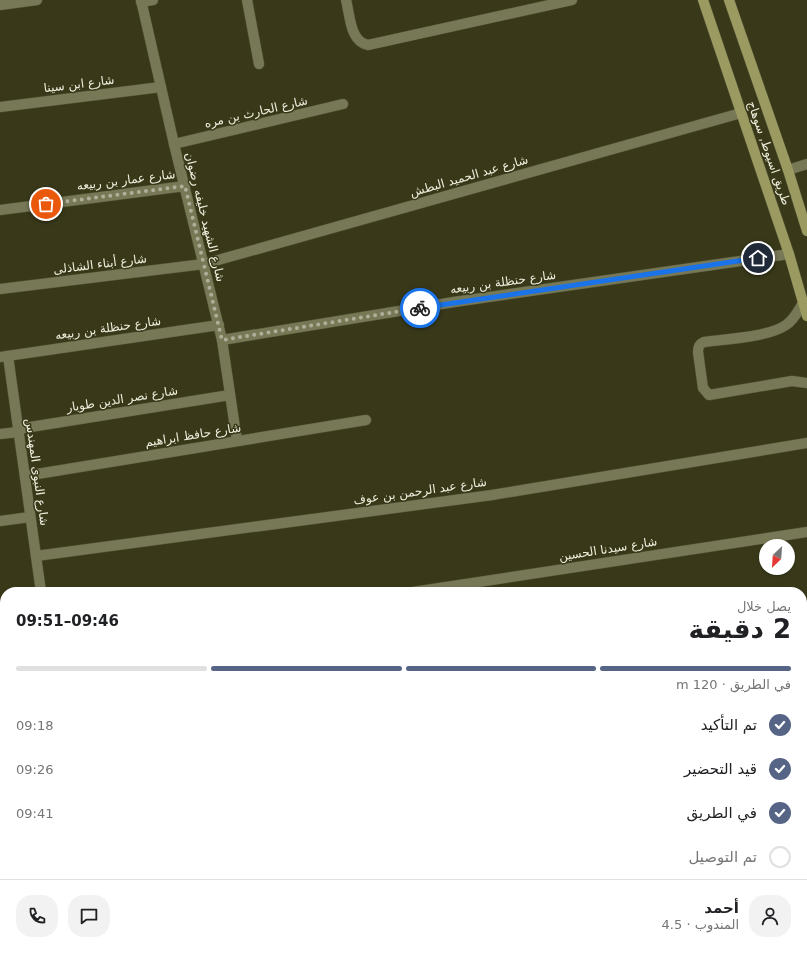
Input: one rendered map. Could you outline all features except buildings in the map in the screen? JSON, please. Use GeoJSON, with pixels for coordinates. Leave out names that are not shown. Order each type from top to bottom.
{"type":"FeatureCollection","features":[{"type":"Feature","properties":{"kind":"main road","name":"طريق اسيوط, سوهاج"},"geometry":{"type":"LineString","coordinates":[[702,0],[789,254],[807,316]]}},
{"type":"Feature","properties":{"kind":"main road","name":"طريق اسيوط, سوهاج"},"geometry":{"type":"LineString","coordinates":[[729,0],[788,170],[807,231]]}},
{"type":"Feature","properties":{"kind":"street"},"geometry":{"type":"LineString","coordinates":[[0,5],[37,0]]}},
{"type":"Feature","properties":{"kind":"street"},"geometry":{"type":"LineString","coordinates":[[141,1],[153,0]]}},
{"type":"Feature","properties":{"kind":"street"},"geometry":{"type":"LineString","coordinates":[[247,0],[259,64]]}},
{"type":"Feature","properties":{"kind":"street"},"geometry":{"type":"LineString","coordinates":[[346,0],[354,35],[362,44],[368,44],[572,0]]}},
{"type":"Feature","properties":{"kind":"street","name":"شارع الشهيد خليفه رضوان"},"geometry":{"type":"LineString","coordinates":[[141,1],[174,144],[219,326],[237,441]]}},
{"type":"Feature","properties":{"kind":"street","name":"شارع ابن سينا"},"geometry":{"type":"LineString","coordinates":[[0,106],[161,87]]}},
{"type":"Feature","properties":{"kind":"street","name":"شارع الحارث بن مره"},"geometry":{"type":"LineString","coordinates":[[174,144],[343,104]]}},
{"type":"Feature","properties":{"kind":"street","name":"شارع عبد الحميد البطش"},"geometry":{"type":"LineString","coordinates":[[204,264],[741,113]]}},
{"type":"Feature","properties":{"kind":"street"},"geometry":{"type":"LineString","coordinates":[[788,170],[807,164]]}},
{"type":"Feature","properties":{"kind":"street","name":"شارع عمار بن ربيعه"},"geometry":{"type":"LineString","coordinates":[[0,210],[185,186]]}},
{"type":"Feature","properties":{"kind":"street","name":"شارع حنظلة بن ربيعه"},"geometry":{"type":"LineString","coordinates":[[222,340],[454,302],[789,254]]}},
{"type":"Feature","properties":{"kind":"street","name":"شارع أبناء الشاذلى"},"geometry":{"type":"LineString","coordinates":[[0,289],[204,264]]}},
{"type":"Feature","properties":{"kind":"street"},"geometry":{"type":"LineString","coordinates":[[803,303],[796,315],[786,325],[775,332],[704,342],[700,344],[698,352],[703,388],[709,395],[792,381],[807,383]]}},
{"type":"Feature","properties":{"kind":"street","name":"شارع حنظلة بن ربيعه"},"geometry":{"type":"LineString","coordinates":[[4,356],[219,326]]}},
{"type":"Feature","properties":{"kind":"street","name":"شارع النبوى المهندس"},"geometry":{"type":"LineString","coordinates":[[4,356],[18,431],[40,587]]}},
{"type":"Feature","properties":{"kind":"street","name":"شارع نصر الدين طوبار"},"geometry":{"type":"LineString","coordinates":[[0,434],[230,395]]}},
{"type":"Feature","properties":{"kind":"street","name":"شارع حافظ ابراهيم"},"geometry":{"type":"LineString","coordinates":[[24,476],[366,420]]}},
{"type":"Feature","properties":{"kind":"street","name":"شارع عبد الرحمن بن عوف"},"geometry":{"type":"LineString","coordinates":[[36,556],[492,495],[807,442]]}},
{"type":"Feature","properties":{"kind":"street"},"geometry":{"type":"LineString","coordinates":[[0,521],[30,517]]}},
{"type":"Feature","properties":{"kind":"street","name":"شارع سيدنا الحسين"},"geometry":{"type":"LineString","coordinates":[[446,587],[807,532]]}},
{"type":"Feature","properties":{"kind":"way so far"},"geometry":{"type":"LineString","coordinates":[[46,204],[185,186],[222,340],[420,308]]}},
{"type":"Feature","properties":{"kind":"route"},"geometry":{"type":"LineString","coordinates":[[420,308],[758,258]]}}]}
